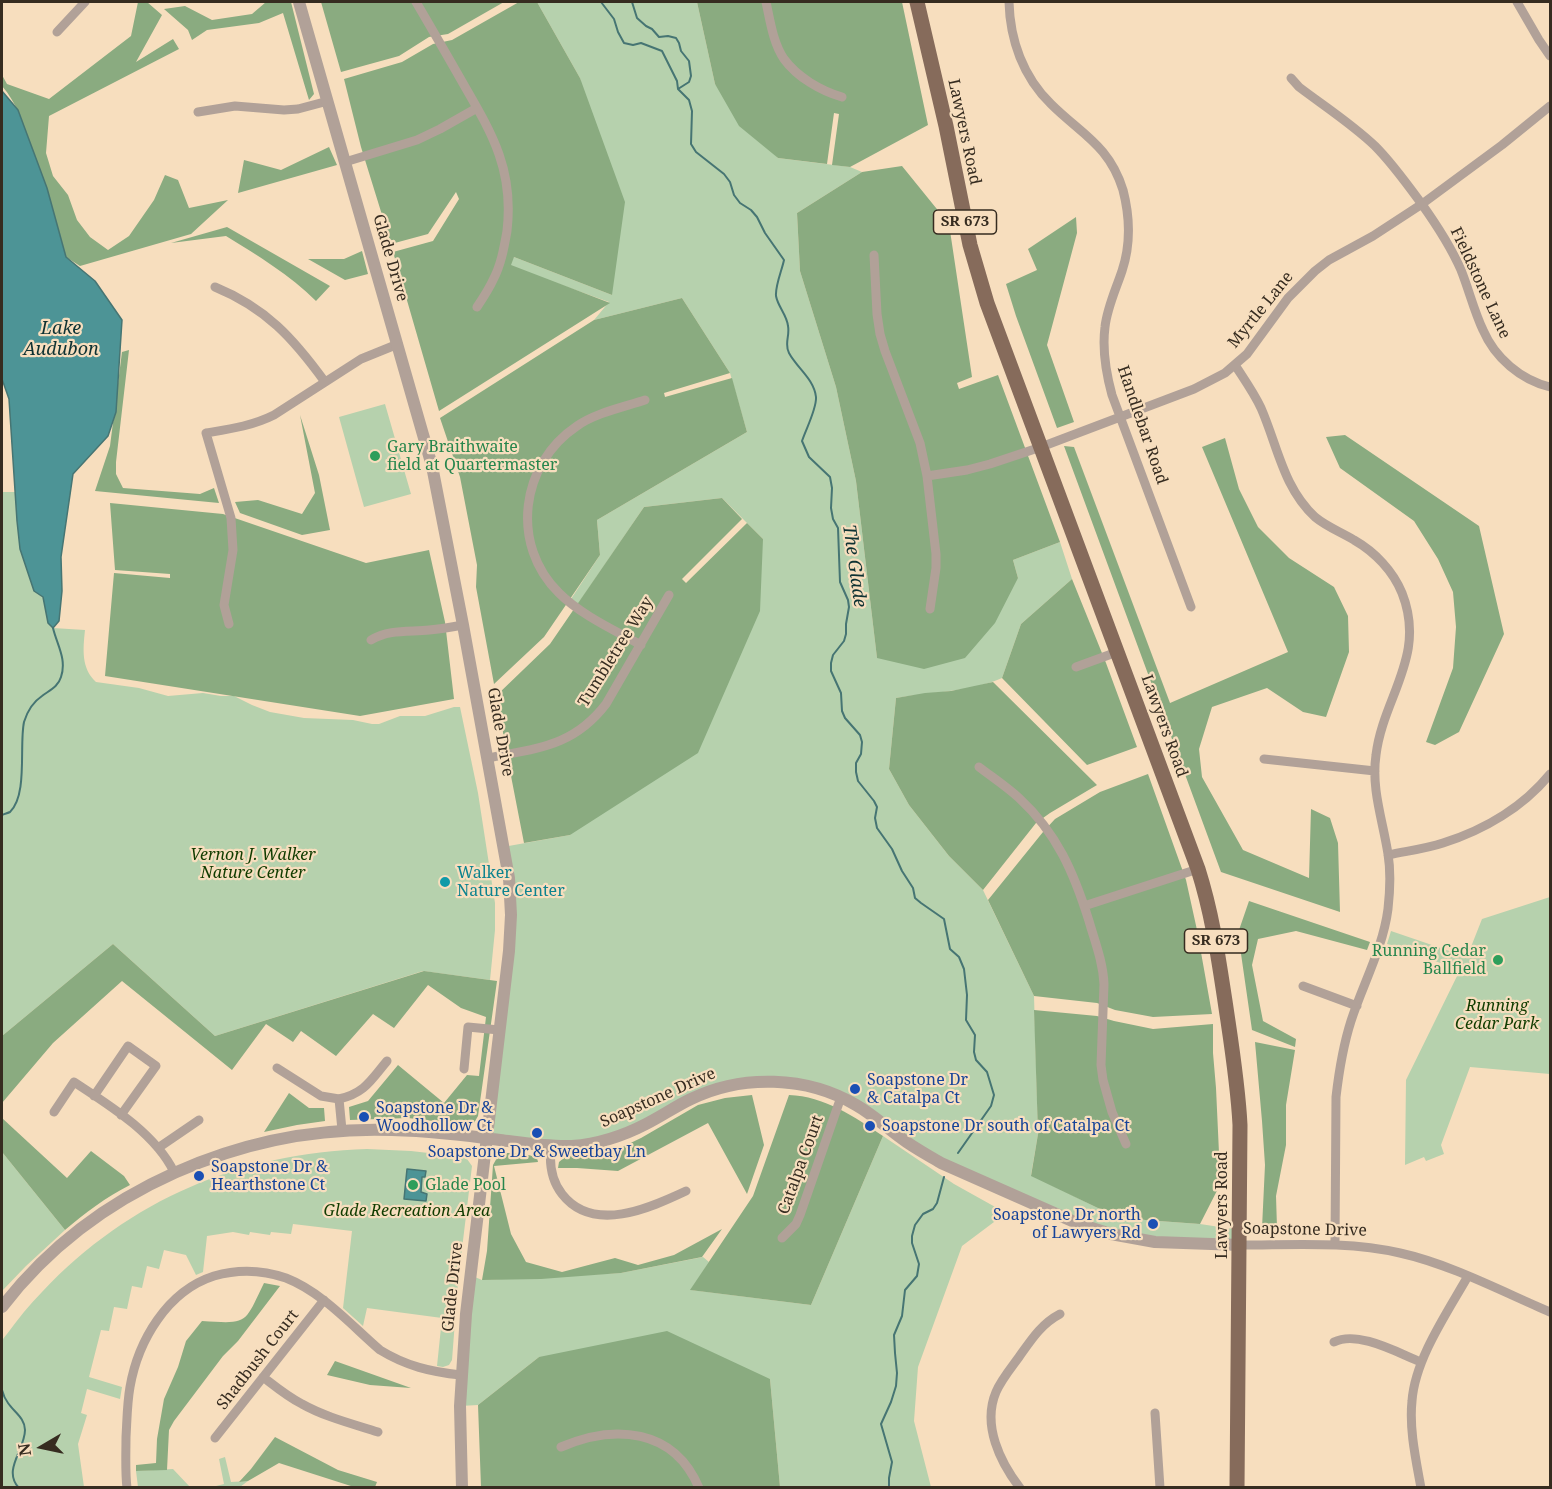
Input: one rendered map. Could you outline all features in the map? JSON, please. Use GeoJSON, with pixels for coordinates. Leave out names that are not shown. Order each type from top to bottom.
{"type":"FeatureCollection","features":[{"type":"Feature","properties":{"kind":"main road","name":"Lawyers Road"},"geometry":{"type":"LineString","coordinates":[[917,2],[977,271],[987,303],[1198,869],[1213,923],[1239,1099],[1238,1488]]}},
{"type":"Feature","properties":{"kind":"street"},"geometry":{"type":"LineString","coordinates":[[57,32],[85,2]]}},
{"type":"Feature","properties":{"kind":"street","name":"Glade Drive"},"geometry":{"type":"LineString","coordinates":[[298,2],[432,466],[509,878],[511,903],[509,951],[466,1314],[461,1375],[462,1488]]}},
{"type":"Feature","properties":{"kind":"street"},"geometry":{"type":"LineString","coordinates":[[416,2],[493,137],[504,169],[509,200],[507,227],[500,263],[477,308]]}},
{"type":"Feature","properties":{"kind":"street"},"geometry":{"type":"LineString","coordinates":[[766,2],[774,35],[784,59],[810,82],[842,97]]}},
{"type":"Feature","properties":{"kind":"street","name":"Handlebar Road"},"geometry":{"type":"LineString","coordinates":[[1009,2],[1015,43],[1028,75],[1048,102],[1102,150],[1122,188],[1128,219],[1127,251],[1105,327],[1107,379],[1191,607]]}},
{"type":"Feature","properties":{"kind":"street"},"geometry":{"type":"LineString","coordinates":[[1517,2],[1551,56]]}},
{"type":"Feature","properties":{"kind":"street","name":"Fieldstone Lane"},"geometry":{"type":"LineString","coordinates":[[1291,78],[1299,87],[1375,146],[1422,204],[1448,244],[1468,288],[1483,332],[1498,356],[1520,374],[1551,387]]}},
{"type":"Feature","properties":{"kind":"street"},"geometry":{"type":"LineString","coordinates":[[198,112],[235,106],[298,109],[328,101]]}},
{"type":"Feature","properties":{"kind":"street","name":"Myrtle Lane"},"geometry":{"type":"LineString","coordinates":[[927,476],[967,470],[1041,447],[1215,379],[1235,365],[1251,348],[1288,298],[1315,271],[1329,260],[1373,236],[1422,204],[1551,106]]}},
{"type":"Feature","properties":{"kind":"street"},"geometry":{"type":"LineString","coordinates":[[345,162],[417,140],[477,108]]}},
{"type":"Feature","properties":{"kind":"street"},"geometry":{"type":"LineString","coordinates":[[874,255],[880,333],[920,444],[927,476],[936,554],[930,609]]}},
{"type":"Feature","properties":{"kind":"street"},"geometry":{"type":"LineString","coordinates":[[214,287],[243,301],[276,324],[305,354],[325,382]]}},
{"type":"Feature","properties":{"kind":"street"},"geometry":{"type":"LineString","coordinates":[[229,624],[224,605],[233,550],[231,518],[206,433],[260,422],[361,359],[398,344]]}},
{"type":"Feature","properties":{"kind":"street"},"geometry":{"type":"LineString","coordinates":[[1235,365],[1261,408],[1296,495],[1317,518],[1356,541],[1378,558],[1395,580],[1406,606],[1409,632],[1406,660],[1380,735],[1376,754],[1377,797],[1388,855],[1390,891],[1384,928],[1342,1054],[1336,1097],[1335,1245]]}},
{"type":"Feature","properties":{"kind":"street"},"geometry":{"type":"LineString","coordinates":[[641,645],[571,604],[547,580],[534,556],[527,513],[537,471],[563,436],[585,421],[645,400]]}},
{"type":"Feature","properties":{"kind":"street","name":"Tumbletree Way"},"geometry":{"type":"LineString","coordinates":[[488,759],[547,746],[574,735],[586,726],[606,704],[669,595]]}},
{"type":"Feature","properties":{"kind":"street"},"geometry":{"type":"LineString","coordinates":[[371,640],[392,632],[431,630],[463,625]]}},
{"type":"Feature","properties":{"kind":"street"},"geometry":{"type":"LineString","coordinates":[[1076,667],[1117,651]]}},
{"type":"Feature","properties":{"kind":"street"},"geometry":{"type":"LineString","coordinates":[[1264,759],[1375,771]]}},
{"type":"Feature","properties":{"kind":"street"},"geometry":{"type":"LineString","coordinates":[[979,767],[1022,801],[1049,832],[1069,867],[1100,957],[1104,984],[1101,1065],[1103,1080],[1112,1112],[1126,1144]]}},
{"type":"Feature","properties":{"kind":"street"},"geometry":{"type":"LineString","coordinates":[[1388,855],[1441,844],[1462,837],[1517,805],[1533,793],[1551,774]]}},
{"type":"Feature","properties":{"kind":"street"},"geometry":{"type":"LineString","coordinates":[[1084,906],[1198,869]]}},
{"type":"Feature","properties":{"kind":"street"},"geometry":{"type":"LineString","coordinates":[[1303,986],[1357,1006]]}},
{"type":"Feature","properties":{"kind":"street"},"geometry":{"type":"LineString","coordinates":[[464,1069],[468,1027],[499,1030]]}},
{"type":"Feature","properties":{"kind":"street"},"geometry":{"type":"LineString","coordinates":[[94,1096],[128,1046],[156,1066],[121,1115]]}},
{"type":"Feature","properties":{"kind":"street"},"geometry":{"type":"LineString","coordinates":[[277,1068],[321,1096],[339,1099],[358,1093],[387,1061]]}},
{"type":"Feature","properties":{"kind":"street"},"geometry":{"type":"LineString","coordinates":[[54,1112],[74,1082],[147,1136],[170,1162],[174,1172]]}},
{"type":"Feature","properties":{"kind":"street","name":"Soapstone Drive"},"geometry":{"type":"LineString","coordinates":[[2,1307],[39,1266],[85,1227],[134,1194],[174,1172],[262,1142],[342,1130],[402,1130],[551,1146],[584,1145],[613,1138],[649,1123],[693,1098],[720,1088],[757,1082],[785,1082],[816,1088],[841,1097],[879,1120],[918,1150],[941,1162],[1079,1224],[1125,1238],[1176,1244],[1369,1247],[1426,1260],[1551,1312]]}},
{"type":"Feature","properties":{"kind":"street","name":"Catalpa Court"},"geometry":{"type":"LineString","coordinates":[[782,1238],[796,1224],[800,1215],[841,1097]]}},
{"type":"Feature","properties":{"kind":"street"},"geometry":{"type":"LineString","coordinates":[[339,1099],[342,1130]]}},
{"type":"Feature","properties":{"kind":"street"},"geometry":{"type":"LineString","coordinates":[[158,1148],[199,1120]]}},
{"type":"Feature","properties":{"kind":"street"},"geometry":{"type":"LineString","coordinates":[[551,1146],[550,1168],[557,1188],[572,1204],[589,1213],[610,1215],[635,1211],[660,1204],[686,1191]]}},
{"type":"Feature","properties":{"kind":"street"},"geometry":{"type":"LineString","coordinates":[[127,1488],[125,1463],[127,1408],[133,1373],[145,1340],[176,1298],[209,1278],[254,1271],[276,1275],[298,1283],[324,1300],[380,1350],[392,1357],[422,1369],[461,1375]]}},
{"type":"Feature","properties":{"kind":"street"},"geometry":{"type":"LineString","coordinates":[[1420,1488],[1411,1410],[1413,1390],[1421,1362],[1468,1276]]}},
{"type":"Feature","properties":{"kind":"street","name":"Shadbush Court"},"geometry":{"type":"LineString","coordinates":[[215,1438],[324,1300]]}},
{"type":"Feature","properties":{"kind":"street"},"geometry":{"type":"LineString","coordinates":[[1020,1488],[1005,1464],[994,1437],[990,1413],[992,1402],[1000,1384],[1037,1331],[1046,1322],[1060,1314]]}},
{"type":"Feature","properties":{"kind":"street"},"geometry":{"type":"LineString","coordinates":[[1334,1342],[1358,1338],[1421,1362]]}},
{"type":"Feature","properties":{"kind":"street"},"geometry":{"type":"LineString","coordinates":[[263,1377],[303,1405],[378,1432]]}},
{"type":"Feature","properties":{"kind":"street"},"geometry":{"type":"LineString","coordinates":[[1155,1413],[1160,1488]]}},
{"type":"Feature","properties":{"kind":"street"},"geometry":{"type":"LineString","coordinates":[[561,1447],[607,1434],[621,1433],[646,1437],[662,1444],[681,1459],[690,1469],[699,1488]]}},
{"type":"Feature","properties":{"kind":"green space"},"geometry":{"type":"Polygon","coordinates":[[[138,2],[147,2],[162,15],[136,62],[173,39],[179,49],[49,116],[46,153],[53,176],[68,195],[77,220],[90,237],[108,250],[129,236],[154,200],[165,175],[178,180],[189,208],[228,200],[191,234],[80,266],[66,257],[31,145],[16,107],[2,86],[2,75],[7,84],[49,99],[131,36],[138,2]]]}},
{"type":"Feature","properties":{"kind":"green space"},"geometry":{"type":"Polygon","coordinates":[[[266,2],[291,2],[314,94],[309,100],[283,13],[259,23],[207,30],[192,40],[188,30],[164,9],[185,6],[212,20],[252,14],[266,2]]]}},
{"type":"Feature","properties":{"kind":"green space"},"geometry":{"type":"Polygon","coordinates":[[[321,2],[504,2],[448,34],[429,37],[399,56],[341,72],[321,2]]]}},
{"type":"Feature","properties":{"kind":"green space"},"geometry":{"type":"Polygon","coordinates":[[[519,2],[537,2],[580,78],[625,202],[612,295],[514,257],[511,265],[610,303],[439,411],[393,252],[433,241],[459,199],[456,192],[428,234],[391,244],[361,147],[344,79],[402,62],[433,44],[452,40],[519,2]]]}},
{"type":"Feature","properties":{"kind":"green space"},"geometry":{"type":"Polygon","coordinates":[[[537,2],[697,2],[715,84],[778,158],[850,167],[862,172],[797,213],[800,271],[836,387],[856,481],[877,658],[1018,578],[1013,560],[1060,542],[1072,579],[1021,624],[1002,678],[963,689],[896,698],[889,769],[909,805],[949,856],[983,890],[1034,996],[1038,1134],[1031,1175],[1100,1209],[1145,1220],[1240,1230],[1240,1245],[1125,1237],[941,1163],[827,1092],[737,1084],[594,1143],[486,1138],[509,951],[503,847],[570,835],[763,539],[722,498],[644,507],[576,607],[569,602],[600,555],[597,520],[747,432],[730,373],[682,298],[594,320],[609,302],[500,263],[514,257],[612,295],[580,78],[537,2]]]}},
{"type":"Feature","properties":{"kind":"green space"},"geometry":{"type":"Polygon","coordinates":[[[697,2],[902,2],[928,125],[850,167],[832,165],[839,114],[834,113],[827,164],[778,158],[739,126],[715,84],[697,2]]]}},
{"type":"Feature","properties":{"kind":"green space"},"geometry":{"type":"Polygon","coordinates":[[[329,147],[337,165],[238,193],[244,160],[281,170],[329,147]]]}},
{"type":"Feature","properties":{"kind":"green space"},"geometry":{"type":"Polygon","coordinates":[[[902,166],[949,224],[972,377],[957,383],[959,389],[998,375],[1060,542],[1013,560],[1018,578],[995,623],[965,658],[924,669],[877,658],[856,481],[836,387],[800,271],[797,213],[862,172],[902,166]]]}},
{"type":"Feature","properties":{"kind":"green space"},"geometry":{"type":"Polygon","coordinates":[[[1076,217],[1077,233],[1047,345],[1074,422],[1057,428],[1006,284],[1037,270],[1028,249],[1076,217]]]}},
{"type":"Feature","properties":{"kind":"green space"},"geometry":{"type":"Polygon","coordinates":[[[227,227],[330,286],[316,301],[284,274],[226,236],[171,243],[227,227]]]}},
{"type":"Feature","properties":{"kind":"green space"},"geometry":{"type":"Polygon","coordinates":[[[362,251],[368,274],[345,280],[308,259],[344,259],[362,251]]]}},
{"type":"Feature","properties":{"kind":"green space"},"geometry":{"type":"Polygon","coordinates":[[[682,298],[730,373],[664,393],[665,397],[732,378],[747,432],[597,520],[600,555],[544,637],[494,684],[476,587],[477,565],[460,477],[440,418],[594,320],[682,298]]]}},
{"type":"Feature","properties":{"kind":"green space"},"geometry":{"type":"Polygon","coordinates":[[[129,350],[116,462],[116,474],[123,488],[200,494],[214,488],[219,503],[95,491],[110,446],[122,352],[129,350]]]}},
{"type":"Feature","properties":{"kind":"green space","name":"Gary Braithwaite field at Quartermaster"},"geometry":{"type":"Polygon","coordinates":[[[385,404],[411,494],[364,507],[339,417],[385,404]]]}},
{"type":"Feature","properties":{"kind":"green space"},"geometry":{"type":"Polygon","coordinates":[[[300,415],[319,475],[330,530],[302,535],[240,513],[235,502],[258,500],[302,514],[315,493],[300,415]]]}},
{"type":"Feature","properties":{"kind":"green space"},"geometry":{"type":"Polygon","coordinates":[[[1345,435],[1479,526],[1504,634],[1459,732],[1435,745],[1426,742],[1453,668],[1456,627],[1453,592],[1438,559],[1414,521],[1340,468],[1326,437],[1345,435]]]}},
{"type":"Feature","properties":{"kind":"green space"},"geometry":{"type":"Polygon","coordinates":[[[1225,438],[1239,489],[1258,527],[1289,558],[1334,587],[1348,616],[1349,652],[1326,717],[1303,712],[1267,688],[1212,707],[1199,749],[1202,777],[1243,850],[1309,878],[1311,809],[1330,818],[1338,843],[1340,912],[1221,872],[1064,446],[1074,447],[1170,703],[1288,652],[1202,447],[1225,438]]]}},
{"type":"Feature","properties":{"kind":"green space","name":"Vernon J. Walker Nature Center"},"geometry":{"type":"Polygon","coordinates":[[[2,492],[15,492],[17,521],[43,597],[48,623],[53,628],[85,630],[85,664],[96,682],[139,688],[168,696],[203,693],[234,696],[270,712],[304,718],[353,720],[372,724],[379,724],[400,716],[425,716],[460,707],[478,793],[495,903],[490,980],[423,971],[215,1036],[113,944],[2,1036],[2,492]]]}},
{"type":"Feature","properties":{"kind":"green space"},"geometry":{"type":"Polygon","coordinates":[[[722,498],[742,519],[682,579],[686,583],[747,523],[763,539],[760,611],[698,753],[570,835],[524,843],[497,695],[550,644],[644,507],[722,498]]]}},
{"type":"Feature","properties":{"kind":"green space"},"geometry":{"type":"Polygon","coordinates":[[[110,503],[223,514],[366,563],[429,550],[445,622],[454,699],[360,716],[105,676],[114,573],[170,578],[170,574],[115,570],[110,503]]]}},
{"type":"Feature","properties":{"kind":"green space"},"geometry":{"type":"Polygon","coordinates":[[[1072,579],[1137,747],[1087,765],[1002,678],[1021,624],[1072,579]]]}},
{"type":"Feature","properties":{"kind":"green space"},"geometry":{"type":"Polygon","coordinates":[[[993,682],[1097,785],[1036,823],[983,890],[949,856],[909,805],[889,769],[896,698],[951,691],[993,682]]]}},
{"type":"Feature","properties":{"kind":"green space"},"geometry":{"type":"Polygon","coordinates":[[[1148,774],[1186,880],[1212,1014],[1153,1017],[1115,1010],[1097,1003],[1034,996],[988,900],[1055,819],[1100,792],[1148,774]]]}},
{"type":"Feature","properties":{"kind":"green space","name":"Running Cedar Park"},"geometry":{"type":"Polygon","coordinates":[[[1550,897],[1550,1074],[1470,1067],[1441,1145],[1444,1154],[1426,1161],[1424,1157],[1405,1165],[1406,1080],[1460,970],[1387,944],[1391,931],[1467,957],[1482,919],[1550,897]]]}},
{"type":"Feature","properties":{"kind":"green space"},"geometry":{"type":"Polygon","coordinates":[[[1249,901],[1370,942],[1367,950],[1296,931],[1258,939],[1252,965],[1263,1021],[1296,1039],[1295,1047],[1252,1030],[1238,933],[1249,901]]]}},
{"type":"Feature","properties":{"kind":"green space"},"geometry":{"type":"Polygon","coordinates":[[[113,944],[215,1036],[424,971],[497,981],[478,1116],[474,1123],[467,1125],[408,1118],[350,1120],[349,1107],[368,1101],[398,1065],[444,1103],[467,1075],[479,1076],[486,1017],[461,1008],[428,985],[394,1028],[373,1014],[336,1056],[301,1031],[293,1042],[266,1024],[232,1070],[122,981],[53,1043],[2,1103],[2,1036],[113,944]]]}},
{"type":"Feature","properties":{"kind":"green space"},"geometry":{"type":"Polygon","coordinates":[[[1034,1010],[1097,1016],[1153,1029],[1213,1024],[1219,1153],[1226,1173],[1200,1224],[1145,1220],[1100,1209],[1031,1176],[1038,1134],[1034,1010]]]}},
{"type":"Feature","properties":{"kind":"green space"},"geometry":{"type":"Polygon","coordinates":[[[1255,1042],[1295,1050],[1286,1105],[1286,1145],[1276,1196],[1277,1228],[1262,1228],[1265,1165],[1255,1042]]]}},
{"type":"Feature","properties":{"kind":"green space"},"geometry":{"type":"Polygon","coordinates":[[[289,1093],[309,1108],[324,1108],[325,1121],[264,1132],[289,1093]]]}},
{"type":"Feature","properties":{"kind":"green space"},"geometry":{"type":"Polygon","coordinates":[[[752,1095],[764,1145],[747,1194],[708,1123],[618,1171],[558,1168],[559,1162],[565,1157],[620,1148],[698,1105],[725,1098],[752,1095]]]}},
{"type":"Feature","properties":{"kind":"green space"},"geometry":{"type":"Polygon","coordinates":[[[789,1095],[827,1103],[883,1136],[811,1305],[690,1290],[753,1196],[789,1095]]]}},
{"type":"Feature","properties":{"kind":"green space"},"geometry":{"type":"Polygon","coordinates":[[[2,1118],[67,1178],[91,1151],[124,1176],[130,1185],[96,1206],[65,1230],[2,1152],[2,1118]]]}},
{"type":"Feature","properties":{"kind":"green space"},"geometry":{"type":"Polygon","coordinates":[[[883,1136],[954,1184],[1006,1213],[962,1246],[918,1367],[914,1421],[931,1487],[780,1487],[770,1379],[539,1357],[478,1405],[460,1406],[470,1275],[482,1280],[621,1273],[703,1257],[709,1262],[691,1290],[811,1305],[883,1136]]]}},
{"type":"Feature","properties":{"kind":"green space","name":"Glade Recreation Area"},"geometry":{"type":"Polygon","coordinates":[[[367,1149],[463,1157],[472,1166],[458,1282],[452,1360],[449,1365],[437,1366],[442,1318],[367,1308],[363,1326],[343,1308],[352,1231],[293,1224],[291,1234],[271,1232],[270,1235],[250,1232],[249,1235],[233,1232],[207,1236],[203,1272],[196,1275],[186,1255],[164,1250],[159,1269],[147,1266],[142,1288],[132,1286],[127,1309],[114,1307],[109,1331],[101,1330],[89,1377],[122,1387],[120,1399],[87,1389],[81,1413],[87,1415],[78,1444],[84,1487],[2,1488],[2,1341],[42,1292],[76,1259],[112,1231],[150,1207],[190,1187],[232,1171],[320,1152],[367,1149]]]}},
{"type":"Feature","properties":{"kind":"green space"},"geometry":{"type":"Polygon","coordinates":[[[2,1152],[65,1230],[2,1291],[2,1152]]]}},
{"type":"Feature","properties":{"kind":"green space"},"geometry":{"type":"Polygon","coordinates":[[[502,1153],[529,1155],[537,1158],[538,1162],[494,1166],[511,1234],[526,1262],[562,1272],[615,1258],[638,1265],[674,1255],[722,1229],[702,1257],[621,1273],[541,1279],[482,1280],[487,1251],[493,1165],[502,1153]]]}},
{"type":"Feature","properties":{"kind":"green space"},"geometry":{"type":"Polygon","coordinates":[[[264,1283],[280,1286],[238,1341],[223,1356],[169,1430],[167,1470],[136,1471],[136,1465],[156,1463],[157,1439],[164,1399],[186,1341],[202,1321],[229,1322],[243,1318],[248,1314],[264,1283]]]}},
{"type":"Feature","properties":{"kind":"green space"},"geometry":{"type":"Polygon","coordinates":[[[667,1331],[770,1379],[780,1487],[481,1487],[478,1405],[539,1357],[667,1331]]]}},
{"type":"Feature","properties":{"kind":"green space"},"geometry":{"type":"Polygon","coordinates":[[[335,1361],[411,1388],[370,1385],[327,1375],[335,1361]]]}},
{"type":"Feature","properties":{"kind":"green space"},"geometry":{"type":"Polygon","coordinates":[[[275,1437],[338,1470],[377,1482],[375,1487],[354,1487],[279,1463],[248,1481],[239,1482],[275,1437]]]}},
{"type":"Feature","properties":{"kind":"green space"},"geometry":{"type":"Polygon","coordinates":[[[225,1457],[231,1482],[248,1481],[240,1487],[208,1488],[224,1484],[219,1459],[225,1457]]]}},
{"type":"Feature","properties":{"kind":"green space"},"geometry":{"type":"Polygon","coordinates":[[[173,1469],[190,1487],[138,1487],[136,1471],[173,1469]]]}},
{"type":"Feature","properties":{"kind":"water","name":"Lake Audubon"},"geometry":{"type":"Polygon","coordinates":[[[2,91],[18,110],[47,188],[66,257],[95,281],[122,320],[116,412],[108,436],[73,474],[61,557],[62,591],[59,621],[53,628],[48,623],[43,597],[34,591],[20,549],[9,399],[2,379],[2,91]]]}},
{"type":"Feature","properties":{"kind":"water","name":"Glade Pool"},"geometry":{"type":"Polygon","coordinates":[[[407,1169],[426,1171],[425,1177],[422,1177],[421,1192],[427,1194],[426,1201],[404,1199],[407,1169]]]}},
{"type":"Feature","properties":{"kind":"waterway","name":"The Glade"},"geometry":{"type":"LineString","coordinates":[[601,2],[614,19],[624,43],[633,45],[641,43],[662,51],[677,81],[678,89],[689,100],[692,111],[691,144],[696,152],[724,174],[730,182],[734,195],[757,217],[784,260],[776,296],[787,322],[788,350],[812,385],[816,397],[813,413],[802,441],[809,457],[830,477],[831,508],[838,528],[840,582],[849,607],[846,634],[844,641],[833,655],[831,671],[841,693],[842,711],[845,718],[860,735],[862,742],[861,754],[856,763],[858,781],[877,807],[875,818],[877,828],[892,849],[913,888],[915,898],[944,919],[950,949],[959,957],[964,969],[967,995],[966,1020],[975,1035],[976,1060],[987,1072],[994,1095],[991,1106],[958,1153]]}},
{"type":"Feature","properties":{"kind":"waterway","name":"The Glade"},"geometry":{"type":"LineString","coordinates":[[632,2],[637,18],[659,37],[676,38],[681,51],[689,61],[691,76],[689,82],[678,89]]}},
{"type":"Feature","properties":{"kind":"waterway"},"geometry":{"type":"LineString","coordinates":[[2,815],[10,812],[19,794],[24,722],[36,701],[56,686],[63,670],[62,658],[53,628]]}},
{"type":"Feature","properties":{"kind":"waterway","name":"The Glade"},"geometry":{"type":"LineString","coordinates":[[889,1488],[892,1462],[881,1424],[896,1386],[894,1335],[902,1316],[905,1290],[917,1276],[919,1264],[912,1243],[915,1225],[923,1214],[933,1209],[937,1203],[944,1177]]}},
{"type":"Feature","properties":{"kind":"waterway"},"geometry":{"type":"LineString","coordinates":[[2,1390],[25,1426],[24,1437],[13,1467],[14,1481],[19,1488]]}},
{"type":"Feature","properties":{"kind":"place","name":"Gary Braithwaite field at Quartermaster"},"geometry":{"type":"Point","coordinates":[375,456]}},
{"type":"Feature","properties":{"kind":"place","name":"Walker Nature Center"},"geometry":{"type":"Point","coordinates":[445,882]}},
{"type":"Feature","properties":{"kind":"place","name":"Running Cedar Ballfield"},"geometry":{"type":"Point","coordinates":[1498,960]}},
{"type":"Feature","properties":{"kind":"place","name":"Soapstone Dr & Catalpa Ct"},"geometry":{"type":"Point","coordinates":[855,1089]}},
{"type":"Feature","properties":{"kind":"place","name":"Soapstone Dr & Woodhollow Ct"},"geometry":{"type":"Point","coordinates":[364,1117]}},
{"type":"Feature","properties":{"kind":"place","name":"Soapstone Dr south of Catalpa Ct"},"geometry":{"type":"Point","coordinates":[870,1126]}},
{"type":"Feature","properties":{"kind":"place","name":"Soapstone Dr & Sweetbay Ln"},"geometry":{"type":"Point","coordinates":[537,1133]}},
{"type":"Feature","properties":{"kind":"place","name":"Soapstone Dr & Hearthstone Ct"},"geometry":{"type":"Point","coordinates":[199,1176]}},
{"type":"Feature","properties":{"kind":"place","name":"Glade Pool"},"geometry":{"type":"Point","coordinates":[413,1185]}},
{"type":"Feature","properties":{"kind":"place","name":"Soapstone Dr north of Lawyers Rd"},"geometry":{"type":"Point","coordinates":[1153,1224]}}]}
